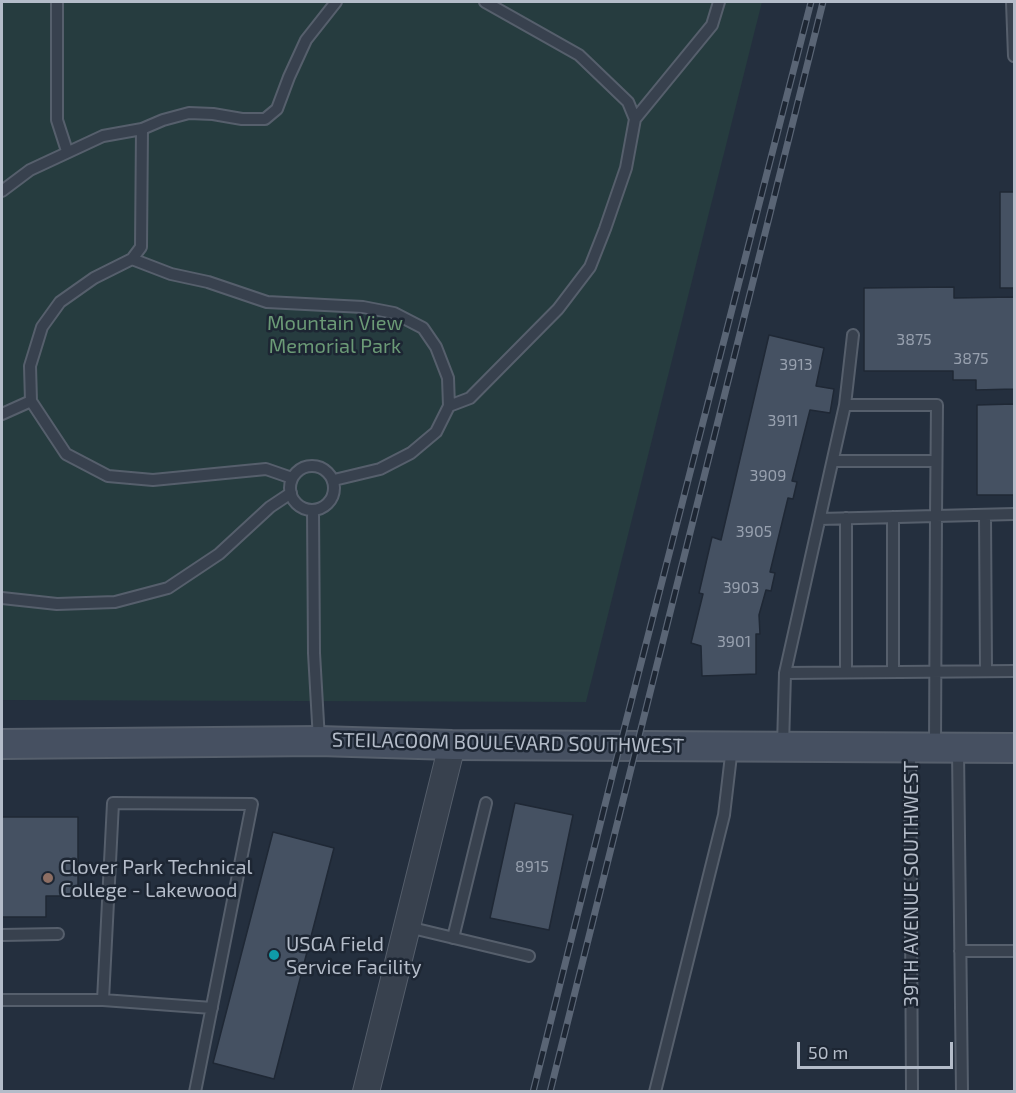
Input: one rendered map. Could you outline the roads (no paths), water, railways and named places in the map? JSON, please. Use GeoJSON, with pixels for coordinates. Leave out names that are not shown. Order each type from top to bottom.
{"type":"FeatureCollection","features":[{"type":"Feature","properties":{"kind":"main road","name":"STEILACOOM BOULEVARD SOUTHWEST"},"geometry":{"type":"LineString","coordinates":[[2,744],[319,741],[452,745],[1014,748]]}},
{"type":"Feature","properties":{"kind":"street"},"geometry":{"type":"LineString","coordinates":[[366,1092],[452,745]]}},
{"type":"Feature","properties":{"kind":"lane"},"geometry":{"type":"LineString","coordinates":[[57,2],[57,120],[67,151]]}},
{"type":"Feature","properties":{"kind":"lane"},"geometry":{"type":"LineString","coordinates":[[2,191],[30,170],[103,136],[142,129],[189,113],[242,119],[265,119],[277,109],[288,77],[306,40],[336,2]]}},
{"type":"Feature","properties":{"kind":"lane"},"geometry":{"type":"LineString","coordinates":[[485,2],[579,55],[628,102],[635,119]]}},
{"type":"Feature","properties":{"kind":"lane"},"geometry":{"type":"LineString","coordinates":[[449,406],[470,398],[558,309],[590,267],[626,168],[635,119],[712,25],[719,2]]}},
{"type":"Feature","properties":{"kind":"lane"},"geometry":{"type":"LineString","coordinates":[[1012,2],[1014,56]]}},
{"type":"Feature","properties":{"kind":"lane"},"geometry":{"type":"LineString","coordinates":[[142,129],[141,247],[132,259],[94,278],[60,302],[42,327],[30,366],[31,401],[66,454],[108,476],[153,480],[266,469],[292,478]]}},
{"type":"Feature","properties":{"kind":"lane"},"geometry":{"type":"LineString","coordinates":[[132,259],[171,274],[208,282],[267,302],[363,307],[394,313],[423,328],[436,347],[448,378],[449,406],[436,432],[411,453],[380,469],[334,480]]}},
{"type":"Feature","properties":{"kind":"lane"},"geometry":{"type":"LineString","coordinates":[[783,747],[784,673],[845,405],[853,335]]}},
{"type":"Feature","properties":{"kind":"lane"},"geometry":{"type":"LineString","coordinates":[[2,414],[31,401]]}},
{"type":"Feature","properties":{"kind":"lane"},"geometry":{"type":"LineString","coordinates":[[845,405],[937,405],[934,748],[960,951],[962,1092]]}},
{"type":"Feature","properties":{"kind":"lane"},"geometry":{"type":"LineString","coordinates":[[833,460],[936,461]]}},
{"type":"Feature","properties":{"kind":"lane"},"geometry":{"type":"LineString","coordinates":[[313,465],[327,471],[334,480],[333,498],[321,508],[313,510],[299,505],[291,493],[292,478],[303,467],[313,465]]}},
{"type":"Feature","properties":{"kind":"lane"},"geometry":{"type":"LineString","coordinates":[[2,598],[57,604],[115,602],[168,588],[219,554],[270,507],[291,493]]}},
{"type":"Feature","properties":{"kind":"lane"},"geometry":{"type":"LineString","coordinates":[[313,510],[314,653],[319,741]]}},
{"type":"Feature","properties":{"kind":"lane"},"geometry":{"type":"LineString","coordinates":[[820,519],[1014,514]]}},
{"type":"Feature","properties":{"kind":"lane"},"geometry":{"type":"LineString","coordinates":[[985,515],[986,671]]}},
{"type":"Feature","properties":{"kind":"lane"},"geometry":{"type":"LineString","coordinates":[[893,517],[893,672]]}},
{"type":"Feature","properties":{"kind":"lane"},"geometry":{"type":"LineString","coordinates":[[846,518],[846,672]]}},
{"type":"Feature","properties":{"kind":"lane"},"geometry":{"type":"LineString","coordinates":[[784,673],[1014,671]]}},
{"type":"Feature","properties":{"kind":"lane"},"geometry":{"type":"LineString","coordinates":[[655,1092],[724,815],[732,746]]}},
{"type":"Feature","properties":{"kind":"lane","name":"39TH AVENUE SOUTHWEST"},"geometry":{"type":"LineString","coordinates":[[912,1092],[934,748]]}},
{"type":"Feature","properties":{"kind":"lane"},"geometry":{"type":"LineString","coordinates":[[104,1000],[112,803],[252,804],[195,1092]]}},
{"type":"Feature","properties":{"kind":"lane"},"geometry":{"type":"LineString","coordinates":[[453,938],[486,803]]}},
{"type":"Feature","properties":{"kind":"lane"},"geometry":{"type":"LineString","coordinates":[[408,927],[529,956]]}},
{"type":"Feature","properties":{"kind":"lane"},"geometry":{"type":"LineString","coordinates":[[2,935],[58,934]]}},
{"type":"Feature","properties":{"kind":"lane"},"geometry":{"type":"LineString","coordinates":[[960,951],[1014,951]]}},
{"type":"Feature","properties":{"kind":"lane"},"geometry":{"type":"LineString","coordinates":[[2,1000],[104,1000],[212,1008]]}},
{"type":"Feature","properties":{"kind":"railway"},"geometry":{"type":"LineString","coordinates":[[533,1092],[811,2]]}},
{"type":"Feature","properties":{"kind":"railway"},"geometry":{"type":"LineString","coordinates":[[550,1092],[823,2]]}},
{"type":"Feature","properties":{"kind":"place","name":"Clover Park Technical College - Lakewood"},"geometry":{"type":"Point","coordinates":[48,878]}},
{"type":"Feature","properties":{"kind":"place","name":"USGA Field Service Facility"},"geometry":{"type":"Point","coordinates":[274,955]}},
{"type":"Feature","properties":{"kind":"park label","name":"Mountain View Memorial Park"},"geometry":{"type":"Point","coordinates":[335,334]}}]}
